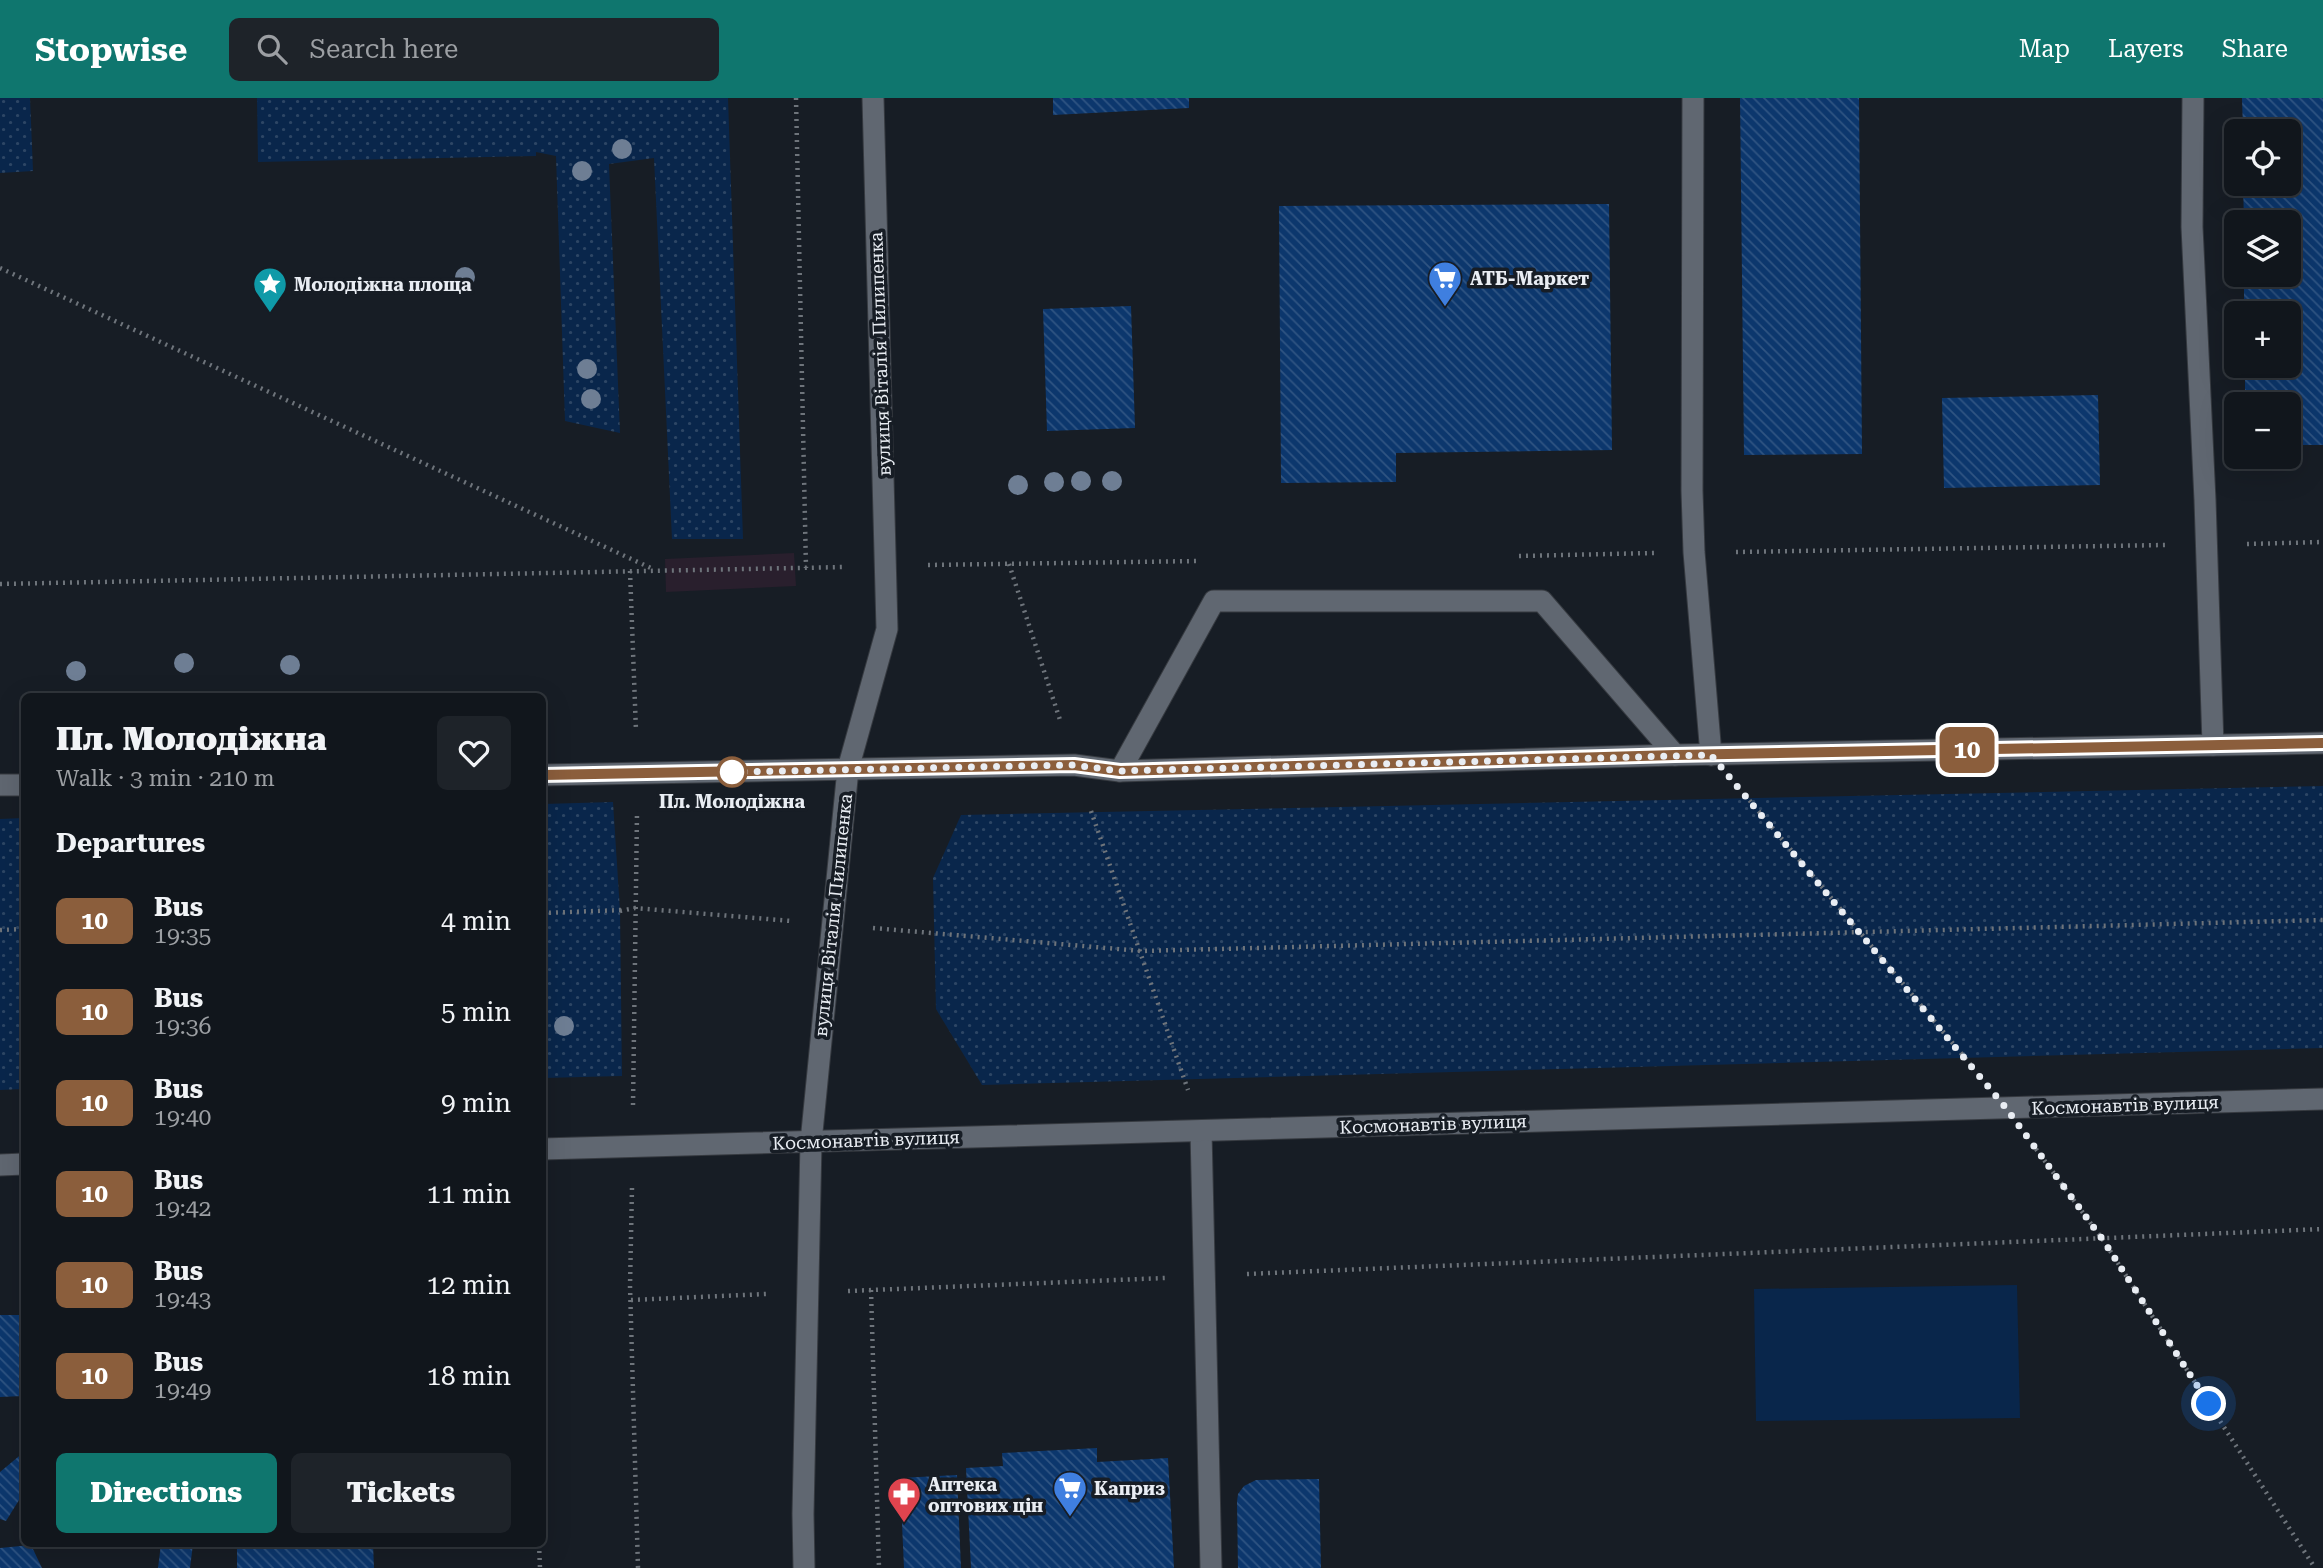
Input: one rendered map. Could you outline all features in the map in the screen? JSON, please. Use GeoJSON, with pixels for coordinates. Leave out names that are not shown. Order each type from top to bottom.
{"type":"FeatureCollection","features":[{"type":"Feature","properties":{"kind":"street","name":"вулиця Віталія Пилипенка"},"geometry":{"type":"LineString","coordinates":[[804,1568],[811,1142],[848,769],[887,629],[873,98]]}},
{"type":"Feature","properties":{"kind":"street"},"geometry":{"type":"LineString","coordinates":[[1693,98],[1694,552],[1711,755]]}},
{"type":"Feature","properties":{"kind":"street"},"geometry":{"type":"LineString","coordinates":[[2193,98],[2192,227],[2213,746]]}},
{"type":"Feature","properties":{"kind":"street"},"geometry":{"type":"LineString","coordinates":[[1120,771],[1214,601],[1542,601],[1675,755]]}},
{"type":"Feature","properties":{"kind":"street"},"geometry":{"type":"LineString","coordinates":[[546,775],[1074,765],[1120,771],[1675,755],[2323,743]]}},
{"type":"Feature","properties":{"kind":"street"},"geometry":{"type":"LineString","coordinates":[[0,785],[21,785]]}},
{"type":"Feature","properties":{"kind":"street","name":"Космонавтів вулиця"},"geometry":{"type":"LineString","coordinates":[[546,1149],[2323,1099]]}},
{"type":"Feature","properties":{"kind":"street"},"geometry":{"type":"LineString","coordinates":[[1201,1131],[1211,1568]]}},
{"type":"Feature","properties":{"kind":"street"},"geometry":{"type":"LineString","coordinates":[[0,1165],[21,1164]]}},
{"type":"Feature","properties":{"kind":"path"},"geometry":{"type":"LineString","coordinates":[[796,98],[806,568]]}},
{"type":"Feature","properties":{"kind":"path"},"geometry":{"type":"LineString","coordinates":[[0,268],[656,571]]}},
{"type":"Feature","properties":{"kind":"path"},"geometry":{"type":"LineString","coordinates":[[1506,556],[2323,542]]}},
{"type":"Feature","properties":{"kind":"path"},"geometry":{"type":"LineString","coordinates":[[1546,555],[1554,566]]}},
{"type":"Feature","properties":{"kind":"path"},"geometry":{"type":"LineString","coordinates":[[0,584],[1211,561]]}},
{"type":"Feature","properties":{"kind":"path"},"geometry":{"type":"LineString","coordinates":[[1009,564],[1074,765],[1141,951],[1201,1131]]}},
{"type":"Feature","properties":{"kind":"path"},"geometry":{"type":"LineString","coordinates":[[630,571],[638,773],[631,1300],[638,1568]]}},
{"type":"Feature","properties":{"kind":"path"},"geometry":{"type":"LineString","coordinates":[[1711,755],[2006,1108],[2103,1240],[2315,1568]]}},
{"type":"Feature","properties":{"kind":"path"},"geometry":{"type":"LineString","coordinates":[[546,913],[635,908],[1141,951],[2323,920]]}},
{"type":"Feature","properties":{"kind":"path"},"geometry":{"type":"LineString","coordinates":[[0,930],[21,929]]}},
{"type":"Feature","properties":{"kind":"path"},"geometry":{"type":"LineString","coordinates":[[631,1300],[2323,1229]]}},
{"type":"Feature","properties":{"kind":"path"},"geometry":{"type":"LineString","coordinates":[[871,1290],[879,1568]]}},
{"type":"Feature","properties":{"kind":"path"},"geometry":{"type":"LineString","coordinates":[[539,1547],[540,1568]]}},
{"type":"Feature","properties":{"kind":"shaded area"},"geometry":{"type":"Polygon","coordinates":[[[0,98],[30,98],[33,171],[0,173],[0,98]]]}},
{"type":"Feature","properties":{"kind":"shaded area"},"geometry":{"type":"Polygon","coordinates":[[[257,98],[728,98],[743,539],[672,539],[654,158],[609,164],[620,433],[565,421],[556,156],[536,152],[536,156],[258,162],[257,98]]]}},
{"type":"Feature","properties":{"kind":"shaded area"},"geometry":{"type":"Polygon","coordinates":[[[794,553],[796,586],[666,592],[665,559],[794,553]]]}},
{"type":"Feature","properties":{"kind":"shaded area"},"geometry":{"type":"Polygon","coordinates":[[[2323,786],[2323,1048],[982,1085],[936,1009],[933,878],[961,815],[2323,786]]]}},
{"type":"Feature","properties":{"kind":"shaded area"},"geometry":{"type":"Polygon","coordinates":[[[613,802],[620,911],[622,1076],[546,1078],[546,804],[613,802]]]}},
{"type":"Feature","properties":{"kind":"shaded area"},"geometry":{"type":"Polygon","coordinates":[[[21,818],[21,1089],[0,1090],[0,819],[21,818]]]}},
{"type":"Feature","properties":{"kind":"shaded area"},"geometry":{"type":"Polygon","coordinates":[[[2017,1285],[2020,1418],[1756,1421],[1754,1289],[2017,1285]]]}},
{"type":"Feature","properties":{"kind":"building"},"geometry":{"type":"Polygon","coordinates":[[[1053,98],[1189,98],[1189,108],[1053,115],[1053,98]]]}},
{"type":"Feature","properties":{"kind":"building"},"geometry":{"type":"Polygon","coordinates":[[[1740,98],[1859,98],[1862,454],[1744,455],[1740,98]]]}},
{"type":"Feature","properties":{"kind":"building"},"geometry":{"type":"Polygon","coordinates":[[[2242,98],[2323,98],[2323,445],[2301,445],[2301,392],[2245,392],[2245,378],[2301,378],[2301,301],[2244,301],[2244,287],[2301,287],[2301,210],[2244,210],[2243,196],[2301,196],[2301,119],[2243,119],[2242,98]]]}},
{"type":"Feature","properties":{"kind":"building","name":"АТБ-Маркет"},"geometry":{"type":"Polygon","coordinates":[[[1609,204],[1612,450],[1396,453],[1396,482],[1281,483],[1279,206],[1609,204]]]}},
{"type":"Feature","properties":{"kind":"building"},"geometry":{"type":"Polygon","coordinates":[[[1131,306],[1135,428],[1047,431],[1043,309],[1131,306]]]}},
{"type":"Feature","properties":{"kind":"building"},"geometry":{"type":"Polygon","coordinates":[[[2098,395],[2100,485],[1944,488],[1942,398],[2098,395]]]}},
{"type":"Feature","properties":{"kind":"building"},"geometry":{"type":"Polygon","coordinates":[[[0,1315],[21,1315],[21,1396],[0,1397],[0,1315]]]}},
{"type":"Feature","properties":{"kind":"building","name":"Каприз"},"geometry":{"type":"Polygon","coordinates":[[[1097,1448],[1097,1462],[1168,1458],[1174,1568],[971,1568],[966,1468],[1003,1466],[1002,1453],[1097,1448]]]}},
{"type":"Feature","properties":{"kind":"building"},"geometry":{"type":"Polygon","coordinates":[[[21,1454],[21,1497],[6,1521],[0,1519],[0,1472],[21,1454]]]}},
{"type":"Feature","properties":{"kind":"building"},"geometry":{"type":"Polygon","coordinates":[[[957,1475],[961,1568],[904,1568],[900,1478],[957,1475]]]}},
{"type":"Feature","properties":{"kind":"building"},"geometry":{"type":"Polygon","coordinates":[[[1319,1479],[1321,1568],[1238,1568],[1237,1502],[1238,1494],[1244,1486],[1256,1480],[1319,1479]]]}},
{"type":"Feature","properties":{"kind":"building"},"geometry":{"type":"Polygon","coordinates":[[[32,1547],[42,1568],[0,1568],[0,1548],[32,1547]]]}},
{"type":"Feature","properties":{"kind":"building"},"geometry":{"type":"Polygon","coordinates":[[[161,1547],[193,1547],[190,1568],[158,1568],[161,1547]]]}},
{"type":"Feature","properties":{"kind":"building"},"geometry":{"type":"Polygon","coordinates":[[[237,1547],[373,1547],[374,1568],[237,1568],[237,1547]]]}},
{"type":"Feature","properties":{"kind":"bus line","name":"10"},"geometry":{"type":"LineString","coordinates":[[546,775],[1074,765],[1120,771],[1675,755],[2323,743]]}},
{"type":"Feature","properties":{"kind":"place","name":"АТБ-Маркет"},"geometry":{"type":"Point","coordinates":[1445,308]}},
{"type":"Feature","properties":{"kind":"place","name":"Молодіжна площа"},"geometry":{"type":"Point","coordinates":[270,314]}},
{"type":"Feature","properties":{"kind":"place","name":"Пл. Молодіжна"},"geometry":{"type":"Point","coordinates":[732,772]}},
{"type":"Feature","properties":{"kind":"place","name":"Каприз"},"geometry":{"type":"Point","coordinates":[1070,1518]}},
{"type":"Feature","properties":{"kind":"place","name":"Аптека оптових цін"},"geometry":{"type":"Point","coordinates":[904,1524]}},
{"type":"Feature","properties":{"kind":"route"},"geometry":{"type":"LineString","coordinates":[[732,772],[1074,765],[1120,771],[1711,755],[2006,1108],[2103,1240],[2209,1404]]}}]}
